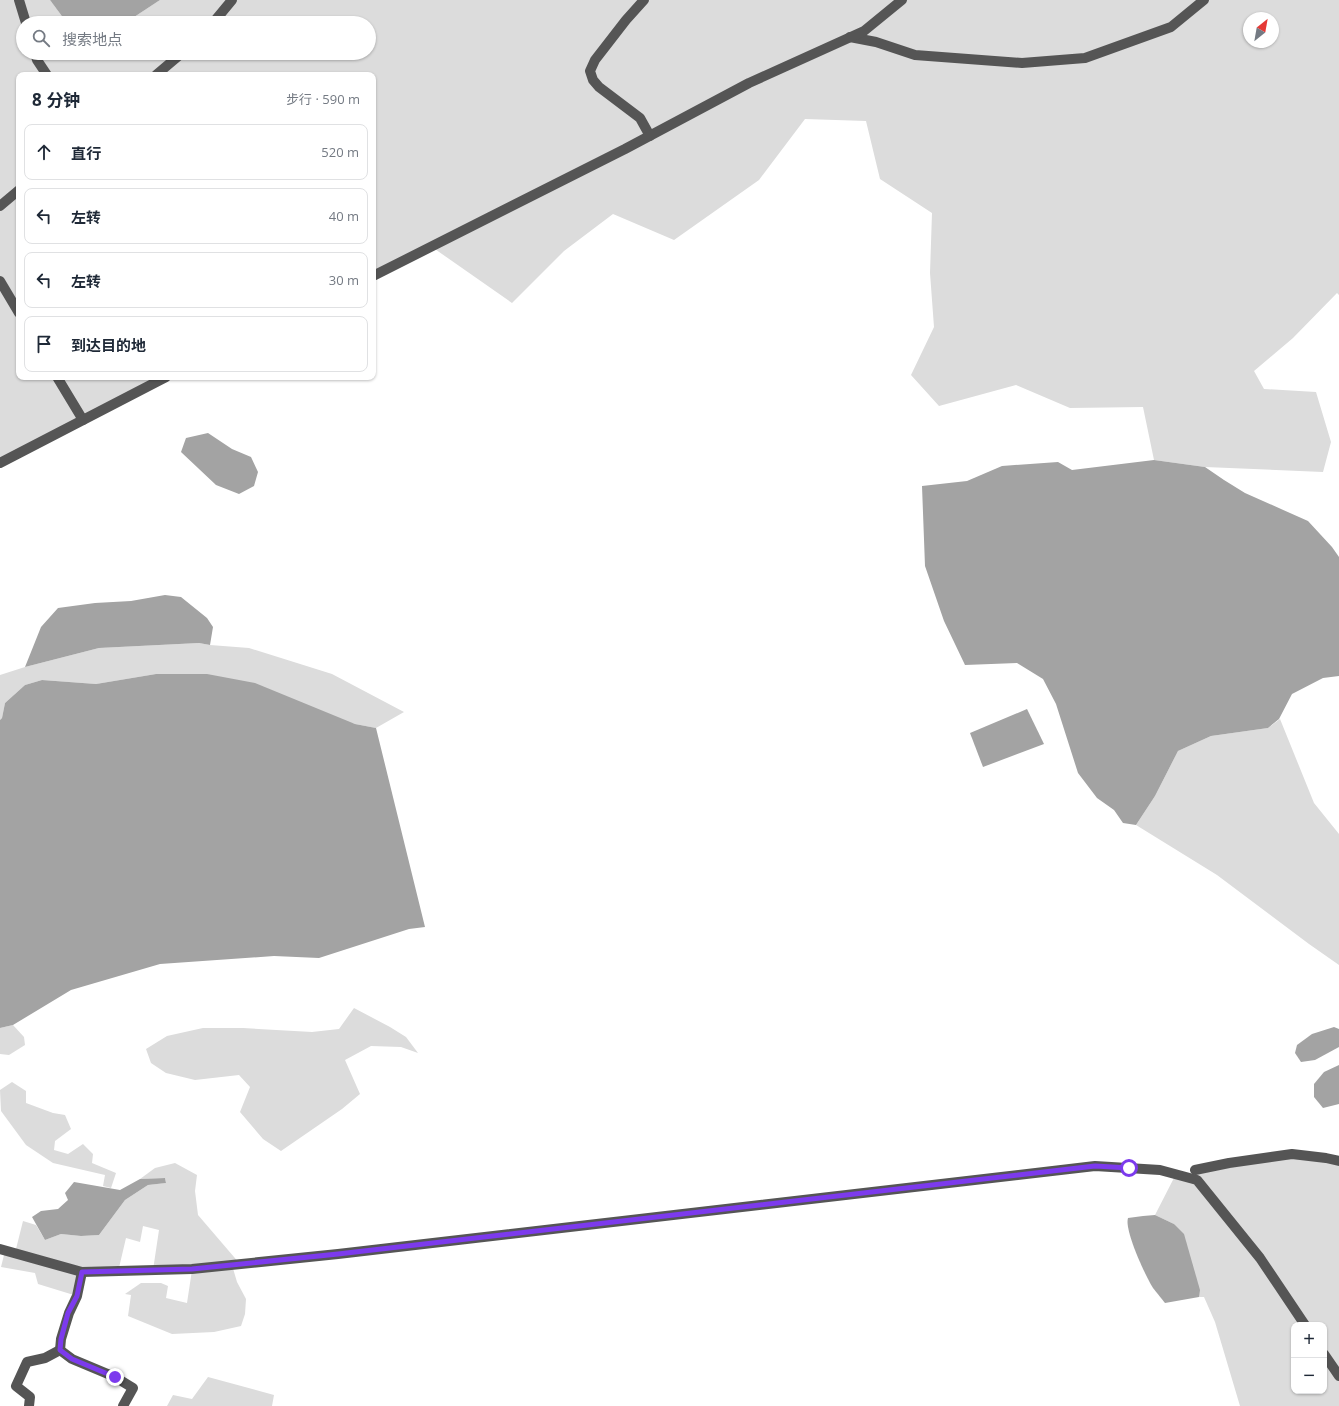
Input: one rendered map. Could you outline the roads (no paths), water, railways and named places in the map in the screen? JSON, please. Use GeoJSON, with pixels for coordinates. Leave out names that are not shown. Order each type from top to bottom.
{"type":"FeatureCollection","features":[{"type":"Feature","properties":{"kind":"street"},"geometry":{"type":"LineString","coordinates":[[19,0],[24,16]]}},
{"type":"Feature","properties":{"kind":"street"},"geometry":{"type":"LineString","coordinates":[[219,16],[232,0]]}},
{"type":"Feature","properties":{"kind":"street"},"geometry":{"type":"LineString","coordinates":[[644,0],[626,20],[595,60],[590,71],[592,80],[599,87],[640,118],[650,136]]}},
{"type":"Feature","properties":{"kind":"street"},"geometry":{"type":"LineString","coordinates":[[376,274],[650,136],[749,83],[864,31],[902,0]]}},
{"type":"Feature","properties":{"kind":"street"},"geometry":{"type":"LineString","coordinates":[[850,37],[876,42],[915,55],[1022,62],[1085,58],[1171,27],[1204,0]]}},
{"type":"Feature","properties":{"kind":"street"},"geometry":{"type":"LineString","coordinates":[[37,60],[45,72]]}},
{"type":"Feature","properties":{"kind":"street"},"geometry":{"type":"LineString","coordinates":[[160,72],[174,60]]}},
{"type":"Feature","properties":{"kind":"street"},"geometry":{"type":"LineString","coordinates":[[0,206],[16,193]]}},
{"type":"Feature","properties":{"kind":"street"},"geometry":{"type":"LineString","coordinates":[[0,281],[16,307]]}},
{"type":"Feature","properties":{"kind":"street"},"geometry":{"type":"LineString","coordinates":[[59,380],[83,420]]}},
{"type":"Feature","properties":{"kind":"street"},"geometry":{"type":"LineString","coordinates":[[0,463],[160,380]]}},
{"type":"Feature","properties":{"kind":"street"},"geometry":{"type":"LineString","coordinates":[[1195,1170],[1229,1163],[1292,1154],[1339,1161]]}},
{"type":"Feature","properties":{"kind":"street"},"geometry":{"type":"LineString","coordinates":[[0,1249],[82,1272],[192,1269],[338,1254],[1095,1166],[1160,1170],[1197,1180],[1260,1258],[1303,1322]]}},
{"type":"Feature","properties":{"kind":"street"},"geometry":{"type":"LineString","coordinates":[[60,1350],[68,1313],[77,1296],[82,1272]]}},
{"type":"Feature","properties":{"kind":"street"},"geometry":{"type":"LineString","coordinates":[[29,1406],[30,1397],[16,1386],[28,1362],[45,1358],[60,1350]]}},
{"type":"Feature","properties":{"kind":"street"},"geometry":{"type":"LineString","coordinates":[[60,1350],[72,1359],[115,1377],[133,1388],[123,1406]]}},
{"type":"Feature","properties":{"kind":"street"},"geometry":{"type":"LineString","coordinates":[[1327,1358],[1339,1376]]}}]}
